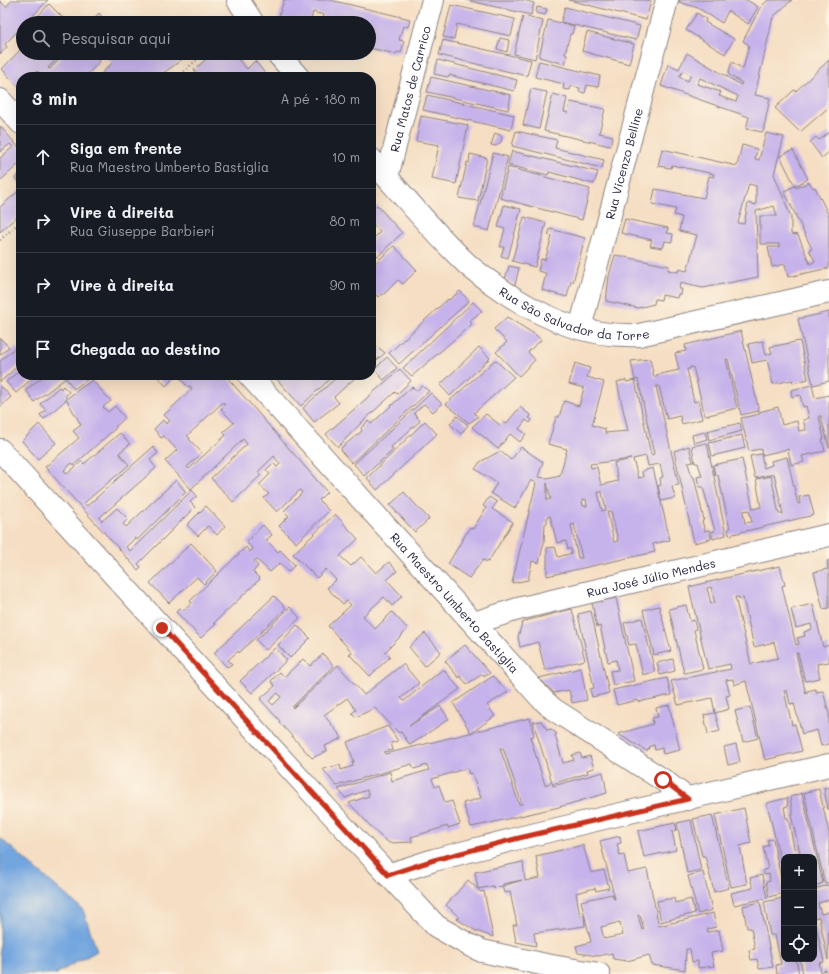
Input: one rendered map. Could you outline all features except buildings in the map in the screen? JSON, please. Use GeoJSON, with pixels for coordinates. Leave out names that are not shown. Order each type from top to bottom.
{"type":"FeatureCollection","features":[{"type":"Feature","properties":{"kind":"street"},"geometry":{"type":"LineString","coordinates":[[238,0],[248,16]]}},
{"type":"Feature","properties":{"kind":"street","name":"Rua Matos de Carrico"},"geometry":{"type":"LineString","coordinates":[[387,178],[433,0]]}},
{"type":"Feature","properties":{"kind":"street","name":"Rua Vicenzo Belline"},"geometry":{"type":"LineString","coordinates":[[580,328],[667,0]]}},
{"type":"Feature","properties":{"kind":"street"},"geometry":{"type":"LineString","coordinates":[[284,60],[294,72]]}},
{"type":"Feature","properties":{"kind":"street"},"geometry":{"type":"LineString","coordinates":[[0,100],[16,118]]}},
{"type":"Feature","properties":{"kind":"street","name":"Rua São Salvador da Torre"},"geometry":{"type":"LineString","coordinates":[[376,165],[442,238],[468,264],[490,282],[544,315],[562,323],[619,336],[639,335],[829,292]]}},
{"type":"Feature","properties":{"kind":"street","name":"Rua Maestro Umberto Bastiglia"},"geometry":{"type":"LineString","coordinates":[[253,380],[541,698],[553,709],[663,780],[688,799]]}},
{"type":"Feature","properties":{"kind":"street"},"geometry":{"type":"LineString","coordinates":[[0,450],[436,926],[482,951],[599,974]]}},
{"type":"Feature","properties":{"kind":"street","name":"Rua José Júlio Mendes"},"geometry":{"type":"LineString","coordinates":[[474,623],[518,609],[829,535]]}},
{"type":"Feature","properties":{"kind":"street"},"geometry":{"type":"LineString","coordinates":[[388,875],[434,860],[519,838],[829,765]]}},
{"type":"Feature","properties":{"kind":"path"},"geometry":{"type":"LineString","coordinates":[[183,72],[196,60]]}},
{"type":"Feature","properties":{"kind":"path"},"geometry":{"type":"LineString","coordinates":[[0,240],[16,226]]}},
{"type":"Feature","properties":{"kind":"water"},"geometry":{"type":"Polygon","coordinates":[[[0,838],[83,910],[97,951],[57,973],[58,974],[0,974],[0,838]]]}},
{"type":"Feature","properties":{"kind":"route"},"geometry":{"type":"LineString","coordinates":[[162,628],[388,875],[434,860],[519,838],[688,799],[663,780]]}}]}
